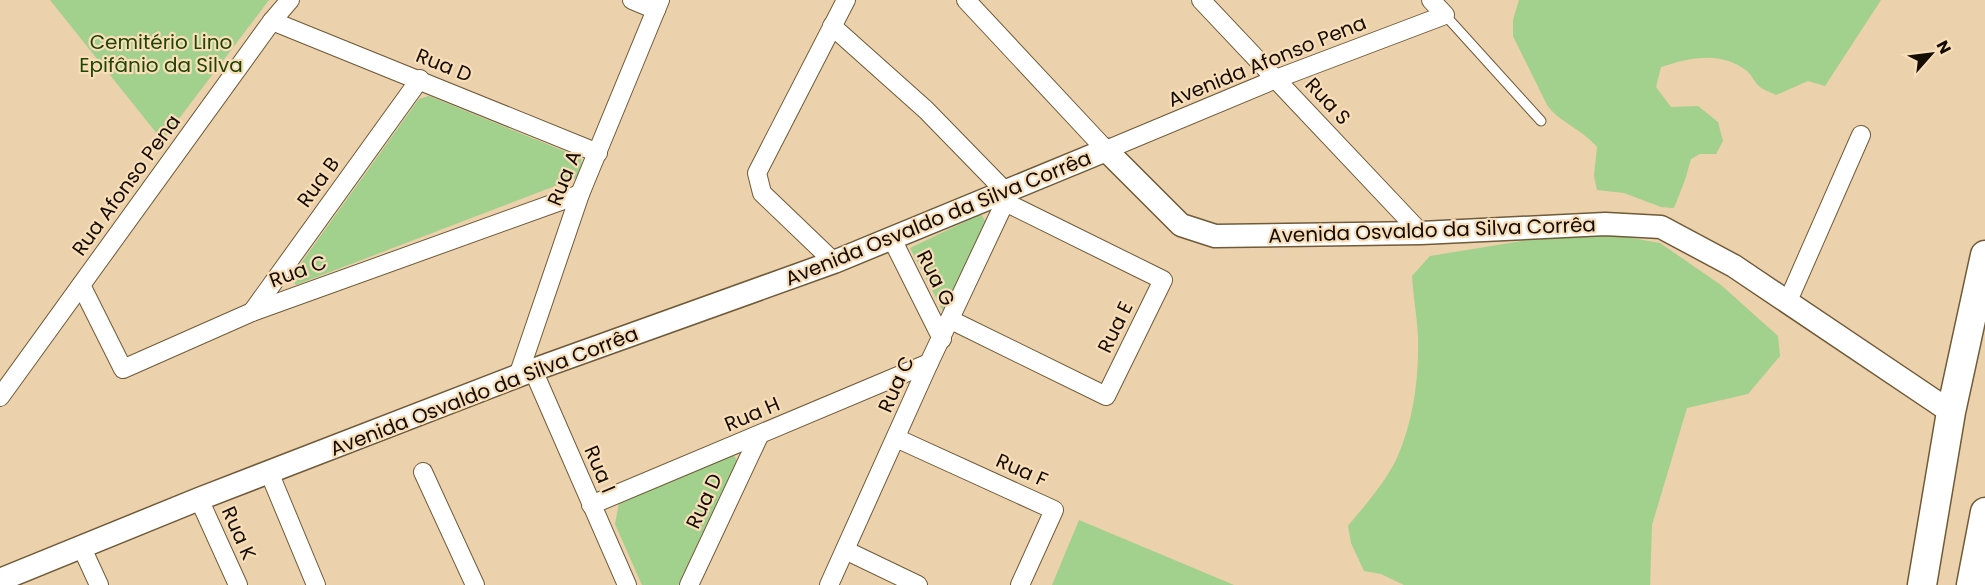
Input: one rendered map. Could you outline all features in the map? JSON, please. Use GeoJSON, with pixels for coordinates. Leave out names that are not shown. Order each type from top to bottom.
{"type":"FeatureCollection","features":[{"type":"Feature","properties":{"kind":"main road"},"geometry":{"type":"LineString","coordinates":[[1922,585],[1951,412],[1985,255]]}},
{"type":"Feature","properties":{"kind":"main road"},"geometry":{"type":"LineString","coordinates":[[1971,585],[1985,512]]}},
{"type":"Feature","properties":{"kind":"street","name":"Rua Afonso Pena"},"geometry":{"type":"LineString","coordinates":[[0,397],[272,21],[290,0]]}},
{"type":"Feature","properties":{"kind":"street"},"geometry":{"type":"LineString","coordinates":[[632,0],[658,5]]}},
{"type":"Feature","properties":{"kind":"street"},"geometry":{"type":"LineString","coordinates":[[834,262],[762,193],[757,173],[846,0]]}},
{"type":"Feature","properties":{"kind":"street"},"geometry":{"type":"LineString","coordinates":[[966,0],[1106,150]]}},
{"type":"Feature","properties":{"kind":"street","name":"Rua S"},"geometry":{"type":"LineString","coordinates":[[1201,0],[1420,233]]}},
{"type":"Feature","properties":{"kind":"street"},"geometry":{"type":"LineString","coordinates":[[1431,0],[1445,15]]}},
{"type":"Feature","properties":{"kind":"street","name":"Rua A"},"geometry":{"type":"LineString","coordinates":[[526,373],[580,194],[658,5]]}},
{"type":"Feature","properties":{"kind":"street","name":"Avenida Afonso Pena"},"geometry":{"type":"LineString","coordinates":[[1106,150],[1276,79],[1445,15]]}},
{"type":"Feature","properties":{"kind":"street","name":"Rua D"},"geometry":{"type":"LineString","coordinates":[[272,21],[598,153]]}},
{"type":"Feature","properties":{"kind":"street"},"geometry":{"type":"LineString","coordinates":[[832,26],[926,110],[1005,197]]}},
{"type":"Feature","properties":{"kind":"street","name":"Rua B"},"geometry":{"type":"LineString","coordinates":[[252,312],[420,79]]}},
{"type":"Feature","properties":{"kind":"street"},"geometry":{"type":"LineString","coordinates":[[1788,302],[1861,135]]}},
{"type":"Feature","properties":{"kind":"street","name":"Avenida Osvaldo da Silva Corrêa"},"geometry":{"type":"LineString","coordinates":[[0,580],[199,499],[526,373],[834,262],[891,237],[1005,197],[1106,150],[1182,225],[1215,236],[1420,233],[1605,224],[1661,227],[1734,266],[1951,412]]}},
{"type":"Feature","properties":{"kind":"street","name":"Rua C"},"geometry":{"type":"LineString","coordinates":[[81,285],[123,369],[252,312],[580,194]]}},
{"type":"Feature","properties":{"kind":"street","name":"Rua C"},"geometry":{"type":"LineString","coordinates":[[829,585],[1005,197]]}},
{"type":"Feature","properties":{"kind":"street","name":"Rua E"},"geometry":{"type":"LineString","coordinates":[[951,320],[1106,396],[1162,280],[1005,197]]}},
{"type":"Feature","properties":{"kind":"street","name":"Rua G"},"geometry":{"type":"LineString","coordinates":[[891,237],[942,339]]}},
{"type":"Feature","properties":{"kind":"street","name":"Rua H"},"geometry":{"type":"LineString","coordinates":[[591,505],[929,363]]}},
{"type":"Feature","properties":{"kind":"street","name":"Rua I"},"geometry":{"type":"LineString","coordinates":[[526,373],[591,505],[627,585]]}},
{"type":"Feature","properties":{"kind":"street","name":"Rua D"},"geometry":{"type":"LineString","coordinates":[[689,585],[759,436]]}},
{"type":"Feature","properties":{"kind":"street","name":"Rua F"},"geometry":{"type":"LineString","coordinates":[[896,438],[1054,510],[1020,585]]}},
{"type":"Feature","properties":{"kind":"street"},"geometry":{"type":"LineString","coordinates":[[269,472],[316,585]]}},
{"type":"Feature","properties":{"kind":"street"},"geometry":{"type":"LineString","coordinates":[[423,472],[476,585]]}},
{"type":"Feature","properties":{"kind":"street","name":"Rua K"},"geometry":{"type":"LineString","coordinates":[[199,499],[238,585]]}},
{"type":"Feature","properties":{"kind":"street"},"geometry":{"type":"LineString","coordinates":[[82,548],[99,585]]}},
{"type":"Feature","properties":{"kind":"street"},"geometry":{"type":"LineString","coordinates":[[845,550],[918,585]]}},
{"type":"Feature","properties":{"kind":"lane"},"geometry":{"type":"LineString","coordinates":[[1445,15],[1541,121]]}},
{"type":"Feature","properties":{"kind":"green space","name":"Cemitério Lino Epifânio da Silva"},"geometry":{"type":"Polygon","coordinates":[[[50,0],[269,0],[165,137],[158,135],[50,0]]]}},
{"type":"Feature","properties":{"kind":"green space"},"geometry":{"type":"Polygon","coordinates":[[[1519,0],[1881,0],[1825,86],[1808,81],[1776,95],[1761,87],[1749,73],[1737,65],[1716,58],[1695,59],[1661,67],[1656,87],[1671,107],[1698,106],[1718,122],[1723,141],[1716,154],[1700,154],[1691,159],[1674,208],[1661,207],[1624,193],[1597,190],[1594,176],[1597,147],[1547,105],[1513,36],[1513,20],[1519,0]]]}},
{"type":"Feature","properties":{"kind":"green space"},"geometry":{"type":"Polygon","coordinates":[[[429,96],[581,158],[582,169],[576,178],[296,285],[291,277],[419,99],[429,96]]]}},
{"type":"Feature","properties":{"kind":"green space"},"geometry":{"type":"Polygon","coordinates":[[[981,214],[987,224],[943,311],[910,248],[981,214]]]}},
{"type":"Feature","properties":{"kind":"green space"},"geometry":{"type":"Polygon","coordinates":[[[1603,233],[1660,243],[1721,285],[1778,336],[1780,356],[1748,394],[1687,408],[1652,525],[1650,585],[1404,585],[1381,574],[1364,571],[1351,543],[1348,526],[1387,476],[1397,458],[1408,428],[1416,383],[1418,352],[1412,276],[1430,256],[1522,241],[1603,233]]]}},
{"type":"Feature","properties":{"kind":"green space"},"geometry":{"type":"Polygon","coordinates":[[[734,455],[737,461],[678,585],[642,585],[615,524],[619,503],[734,455]]]}},
{"type":"Feature","properties":{"kind":"green space"},"geometry":{"type":"Polygon","coordinates":[[[1079,520],[1234,585],[1052,585],[1079,520]]]}}]}
